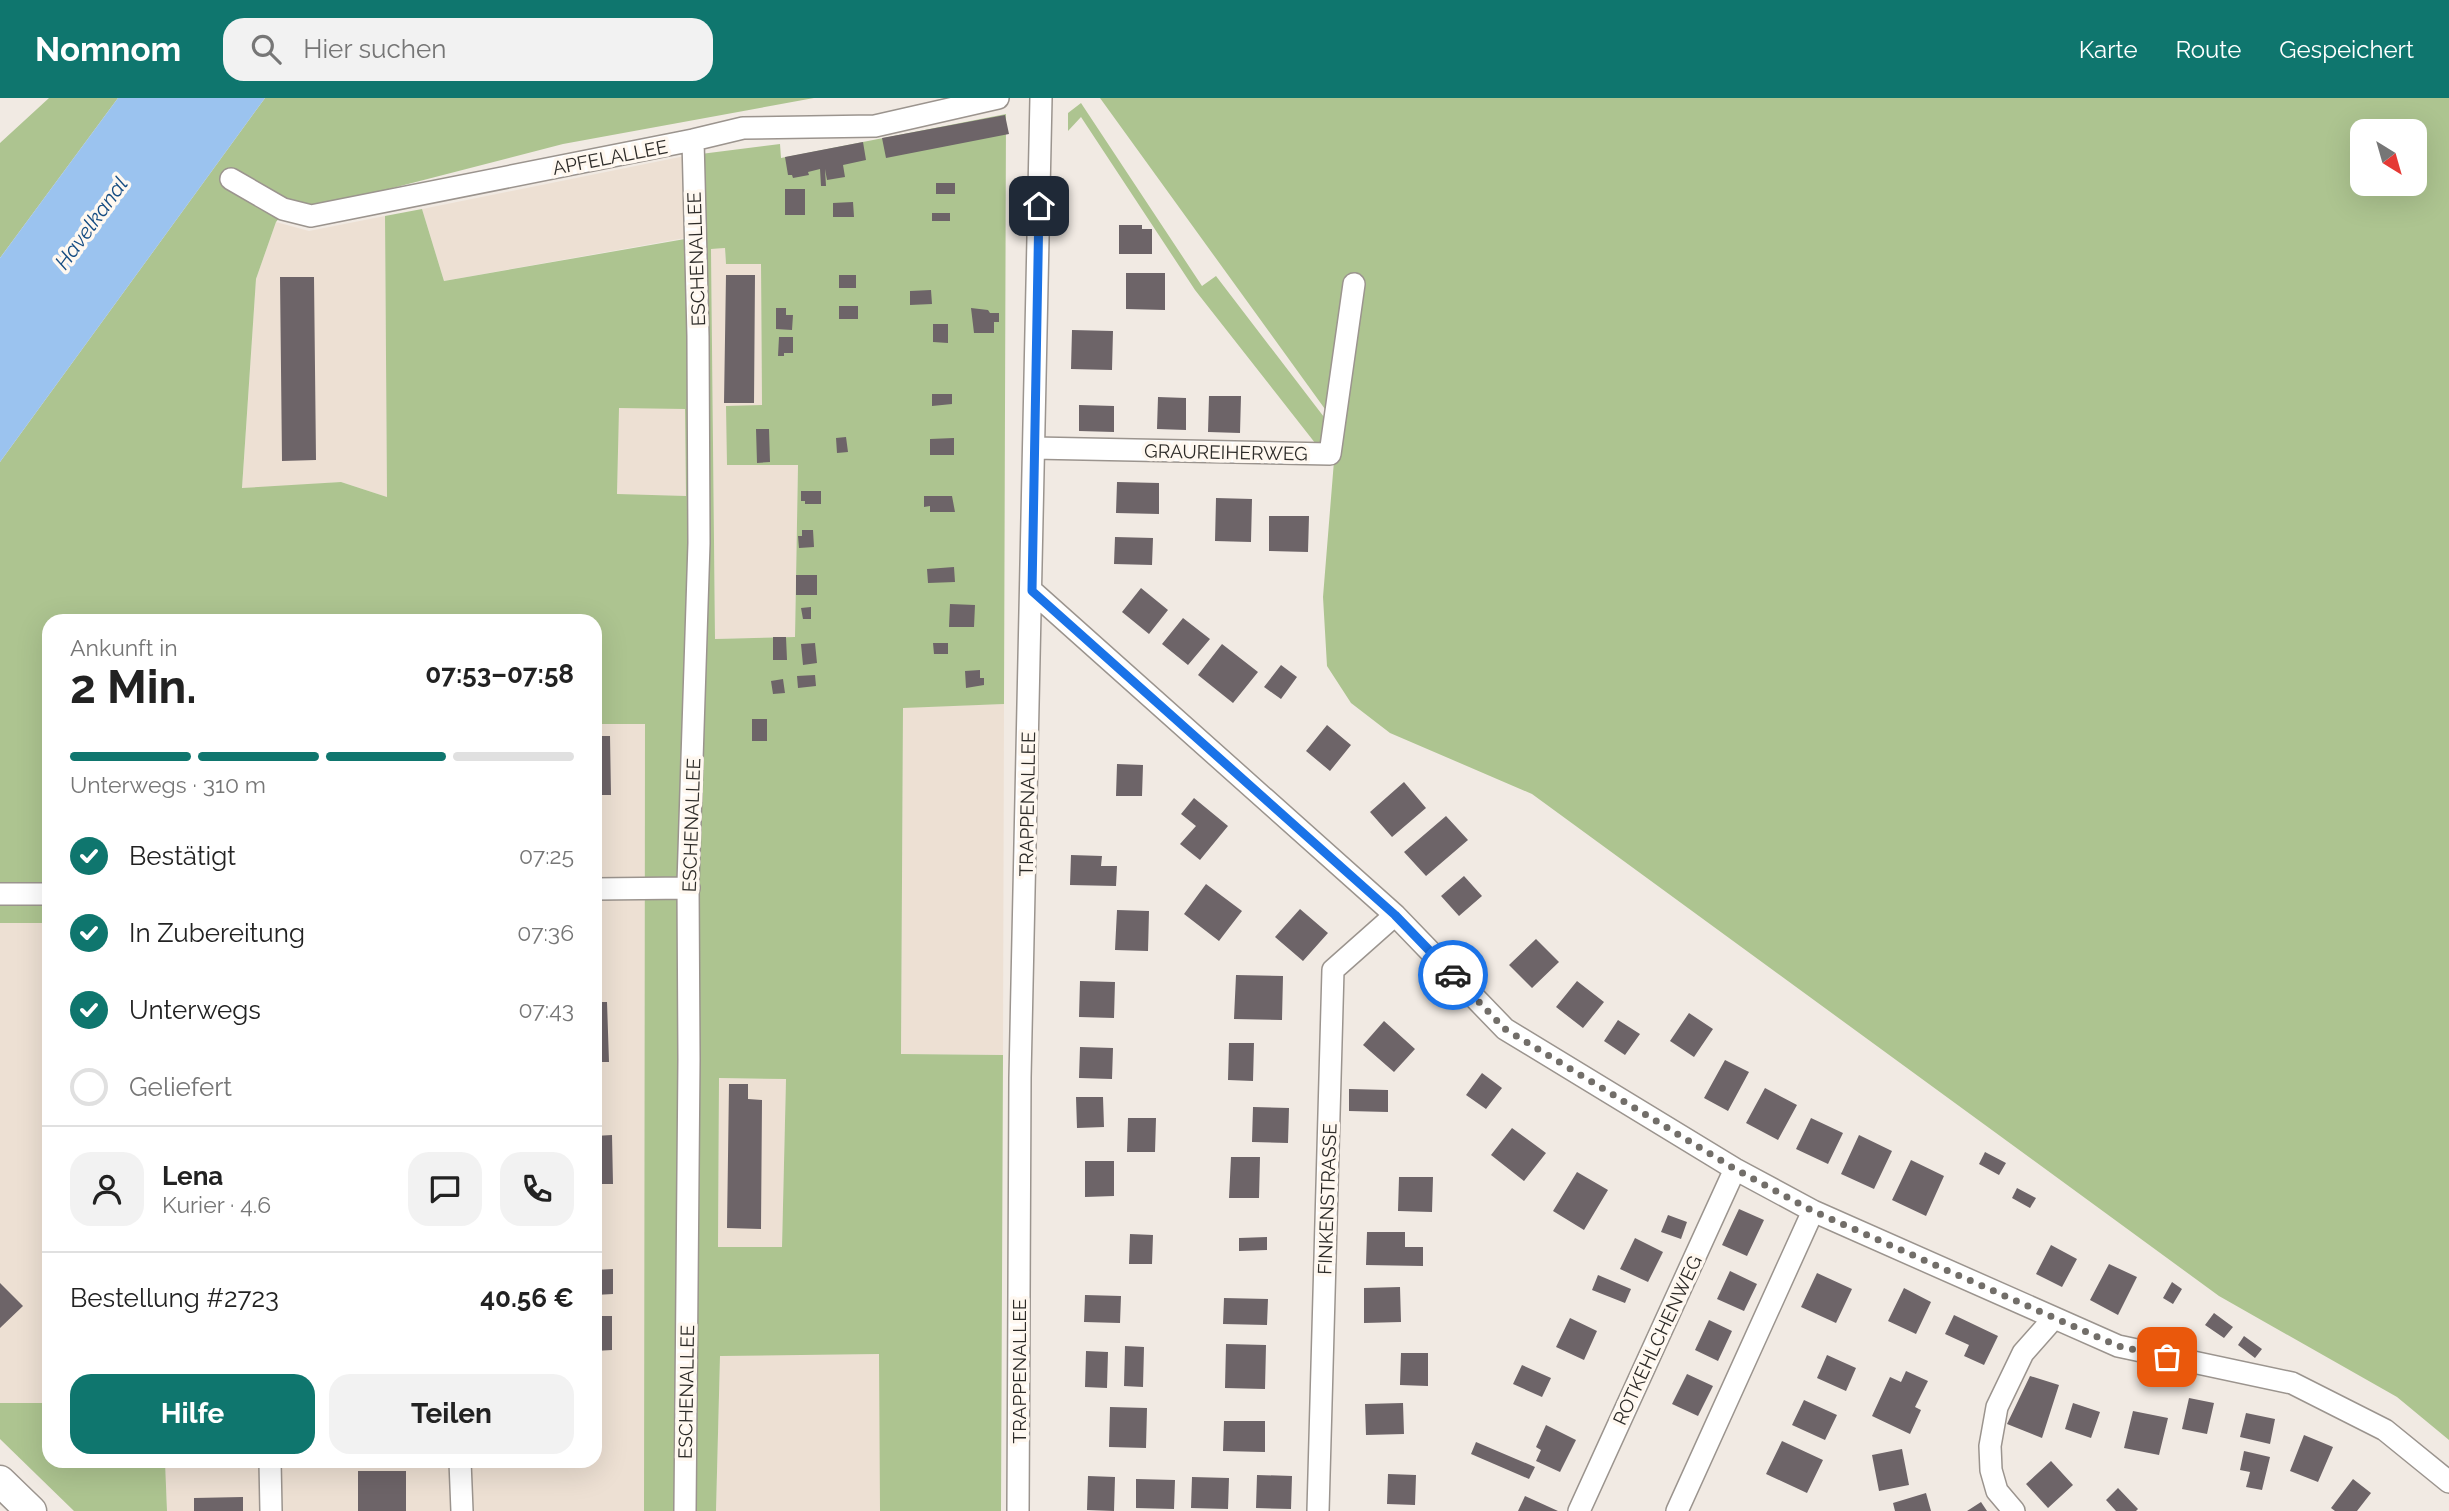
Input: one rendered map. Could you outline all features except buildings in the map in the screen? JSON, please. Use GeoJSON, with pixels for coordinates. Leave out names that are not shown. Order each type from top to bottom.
{"type":"FeatureCollection","features":[{"type":"Feature","properties":{"kind":"main road"},"geometry":{"type":"LineString","coordinates":[[0,1481],[31,1511]]}},
{"type":"Feature","properties":{"kind":"street","name":"APFELALLEE"},"geometry":{"type":"LineString","coordinates":[[231,179],[283,209],[311,216],[743,128],[875,126],[998,98]]}},
{"type":"Feature","properties":{"kind":"street","name":"TRAPPENALLEE"},"geometry":{"type":"LineString","coordinates":[[1018,1511],[1021,1064],[1041,98]]}},
{"type":"Feature","properties":{"kind":"street","name":"ESCHENALLEE"},"geometry":{"type":"LineString","coordinates":[[685,1511],[690,1059],[688,888],[699,543],[693,140]]}},
{"type":"Feature","properties":{"kind":"street","name":"GRAUREIHERWEG"},"geometry":{"type":"LineString","coordinates":[[1034,448],[1330,454],[1354,285]]}},
{"type":"Feature","properties":{"kind":"street"},"geometry":{"type":"LineString","coordinates":[[1032,591],[1395,915],[1505,1029],[1735,1169],[1813,1211],[2118,1346],[2292,1383],[2385,1430],[2449,1482]]}},
{"type":"Feature","properties":{"kind":"street"},"geometry":{"type":"LineString","coordinates":[[602,889],[688,888]]}},
{"type":"Feature","properties":{"kind":"street"},"geometry":{"type":"LineString","coordinates":[[0,894],[42,894]]}},
{"type":"Feature","properties":{"kind":"street","name":"FINKENSTRASSE"},"geometry":{"type":"LineString","coordinates":[[1318,1511],[1333,970],[1395,915]]}},
{"type":"Feature","properties":{"kind":"street","name":"ROTKEHLCHENWEG"},"geometry":{"type":"LineString","coordinates":[[1579,1511],[1735,1169]]}},
{"type":"Feature","properties":{"kind":"street"},"geometry":{"type":"LineString","coordinates":[[1677,1511],[1813,1211]]}},
{"type":"Feature","properties":{"kind":"street"},"geometry":{"type":"LineString","coordinates":[[2014,1511],[1997,1491],[1991,1470],[1990,1446],[1997,1407],[2023,1353],[2053,1319]]}},
{"type":"Feature","properties":{"kind":"street"},"geometry":{"type":"LineString","coordinates":[[270,1468],[271,1511]]}},
{"type":"Feature","properties":{"kind":"street"},"geometry":{"type":"LineString","coordinates":[[460,1468],[462,1511]]}},
{"type":"Feature","properties":{"kind":"shaded area"},"geometry":{"type":"Polygon","coordinates":[[[685,156],[685,238],[444,281],[422,209],[685,156]]]}},
{"type":"Feature","properties":{"kind":"shaded area"},"geometry":{"type":"Polygon","coordinates":[[[385,216],[387,497],[341,482],[242,489],[256,279],[276,222],[309,231],[385,216]]]}},
{"type":"Feature","properties":{"kind":"shaded area"},"geometry":{"type":"Polygon","coordinates":[[[725,248],[726,264],[761,264],[762,406],[727,465],[798,465],[795,637],[715,639],[711,249],[725,248]]]}},
{"type":"Feature","properties":{"kind":"shaded area"},"geometry":{"type":"Polygon","coordinates":[[[618,407],[685,408],[686,496],[617,495],[618,407]]]}},
{"type":"Feature","properties":{"kind":"shaded area"},"geometry":{"type":"Polygon","coordinates":[[[1004,704],[1003,1055],[901,1054],[903,707],[1004,704]]]}},
{"type":"Feature","properties":{"kind":"shaded area"},"geometry":{"type":"Polygon","coordinates":[[[645,723],[644,1511],[167,1511],[165,1468],[602,1468],[602,724],[645,723]]]}},
{"type":"Feature","properties":{"kind":"shaded area"},"geometry":{"type":"Polygon","coordinates":[[[0,923],[42,923],[42,1403],[0,1403],[0,923]]]}},
{"type":"Feature","properties":{"kind":"shaded area"},"geometry":{"type":"Polygon","coordinates":[[[719,1078],[786,1079],[782,1247],[718,1248],[719,1078]]]}},
{"type":"Feature","properties":{"kind":"shaded area"},"geometry":{"type":"Polygon","coordinates":[[[880,1354],[880,1511],[716,1511],[720,1355],[880,1354]]]}},
{"type":"Feature","properties":{"kind":"green space"},"geometry":{"type":"Polygon","coordinates":[[[49,98],[118,98],[0,258],[0,143],[49,98]]]}},
{"type":"Feature","properties":{"kind":"green space"},"geometry":{"type":"Polygon","coordinates":[[[265,98],[814,98],[563,144],[315,208],[293,201],[276,222],[256,279],[242,488],[341,482],[387,497],[385,216],[422,209],[444,281],[685,239],[685,156],[780,144],[781,158],[1006,114],[1004,704],[903,708],[901,1054],[1003,1055],[1001,1511],[880,1511],[879,1354],[720,1356],[716,1511],[644,1511],[645,724],[602,724],[602,614],[42,614],[42,923],[0,923],[0,462],[265,98]],[[725,248],[711,249],[715,639],[795,637],[798,465],[727,465],[726,406],[762,405],[761,264],[726,264],[725,248]],[[619,408],[617,494],[686,496],[685,409],[619,408]],[[719,1078],[718,1247],[782,1247],[786,1079],[719,1078]]]}},
{"type":"Feature","properties":{"kind":"green space"},"geometry":{"type":"Polygon","coordinates":[[[1100,98],[2449,98],[2449,1440],[2397,1397],[2219,1296],[1532,794],[1390,733],[1351,703],[1327,666],[1323,597],[1337,424],[1362,275],[1351,273],[1330,416],[1100,98]]]}},
{"type":"Feature","properties":{"kind":"green space"},"geometry":{"type":"Polygon","coordinates":[[[1081,103],[1202,286],[1216,276],[1327,421],[1319,448],[1195,290],[1081,117],[1068,131],[1068,113],[1081,103]]]}},
{"type":"Feature","properties":{"kind":"green space"},"geometry":{"type":"Polygon","coordinates":[[[0,1403],[42,1403],[42,1468],[165,1468],[167,1511],[74,1511],[0,1439],[0,1403]]]}},
{"type":"Feature","properties":{"kind":"water","name":"Havelkanal"},"geometry":{"type":"Polygon","coordinates":[[[118,98],[265,98],[0,462],[0,258],[118,98]]]}},
{"type":"Feature","properties":{"kind":"way so far"},"geometry":{"type":"LineString","coordinates":[[1453,975],[1505,1029],[1735,1169],[1813,1211],[2118,1346],[2167,1357]]}},
{"type":"Feature","properties":{"kind":"route"},"geometry":{"type":"LineString","coordinates":[[1039,206],[1032,591],[1395,915],[1453,975]]}}]}
